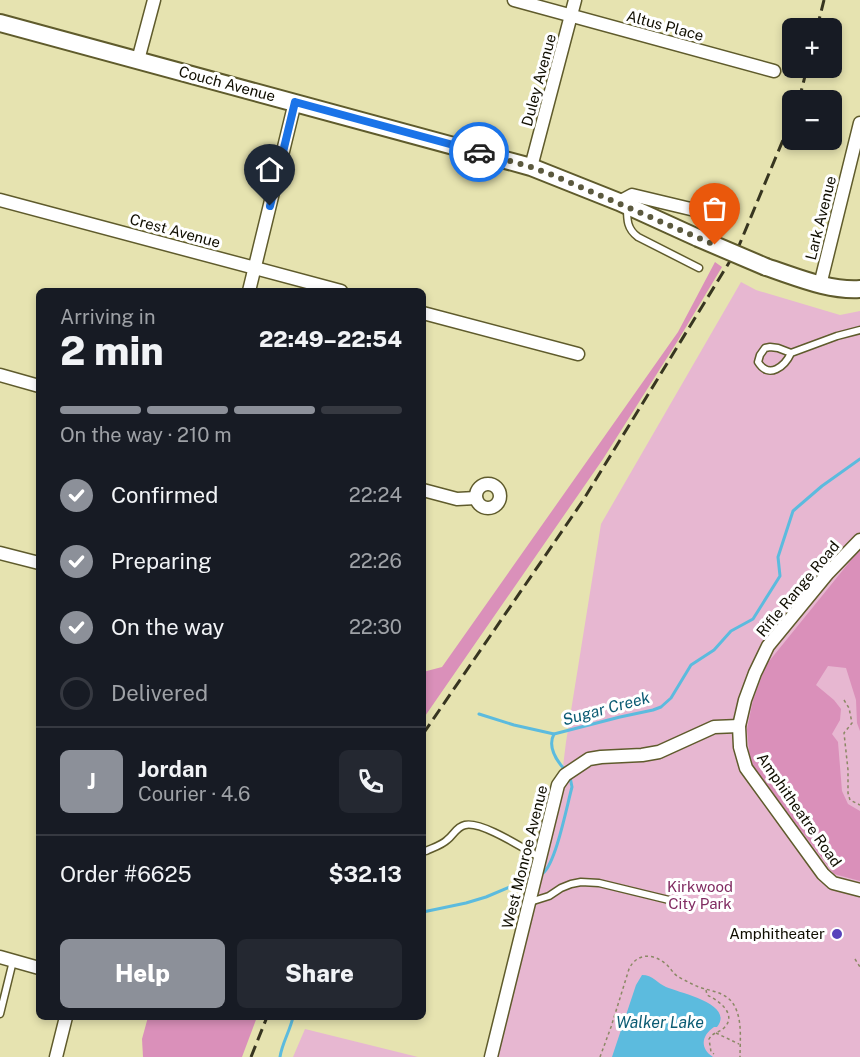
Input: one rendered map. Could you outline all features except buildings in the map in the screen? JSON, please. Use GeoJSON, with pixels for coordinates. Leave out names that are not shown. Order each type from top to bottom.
{"type":"FeatureCollection","features":[{"type":"Feature","properties":{"kind":"street"},"geometry":{"type":"LineString","coordinates":[[138,60],[154,0]]}},
{"type":"Feature","properties":{"kind":"street","name":"Altus Place"},"geometry":{"type":"LineString","coordinates":[[514,0],[774,71]]}},
{"type":"Feature","properties":{"kind":"street","name":"Duley Avenue"},"geometry":{"type":"LineString","coordinates":[[531,167],[576,0]]}},
{"type":"Feature","properties":{"kind":"street","name":"Couch Avenue"},"geometry":{"type":"LineString","coordinates":[[0,23],[531,167],[623,204],[766,267],[820,285],[844,290],[860,289]]}},
{"type":"Feature","properties":{"kind":"street"},"geometry":{"type":"LineString","coordinates":[[250,288],[295,102]]}},
{"type":"Feature","properties":{"kind":"street","name":"Lark Avenue"},"geometry":{"type":"LineString","coordinates":[[820,285],[860,123]]}},
{"type":"Feature","properties":{"kind":"street"},"geometry":{"type":"LineString","coordinates":[[623,204],[632,195],[720,216]]}},
{"type":"Feature","properties":{"kind":"street","name":"Crest Avenue"},"geometry":{"type":"LineString","coordinates":[[0,200],[330,288]]}},
{"type":"Feature","properties":{"kind":"street"},"geometry":{"type":"LineString","coordinates":[[426,314],[578,354]]}},
{"type":"Feature","properties":{"kind":"street"},"geometry":{"type":"LineString","coordinates":[[0,375],[36,385]]}},
{"type":"Feature","properties":{"kind":"street"},"geometry":{"type":"LineString","coordinates":[[426,491],[457,499],[476,498]]}},
{"type":"Feature","properties":{"kind":"street","name":"Rifle Range Road"},"geometry":{"type":"LineString","coordinates":[[739,726],[745,700],[768,646],[828,573],[860,540]]}},
{"type":"Feature","properties":{"kind":"street"},"geometry":{"type":"LineString","coordinates":[[0,553],[36,563]]}},
{"type":"Feature","properties":{"kind":"street","name":"West Monroe Avenue"},"geometry":{"type":"LineString","coordinates":[[491,1057],[558,785],[565,775],[590,759],[642,756],[659,752],[714,727],[739,726]]}},
{"type":"Feature","properties":{"kind":"street","name":"Amphitheatre Road"},"geometry":{"type":"LineString","coordinates":[[739,726],[740,747],[746,768],[824,874],[833,883],[860,890]]}},
{"type":"Feature","properties":{"kind":"street"},"geometry":{"type":"LineString","coordinates":[[0,957],[36,967]]}},
{"type":"Feature","properties":{"kind":"street"},"geometry":{"type":"LineString","coordinates":[[56,1057],[65,1020]]}},
{"type":"Feature","properties":{"kind":"lane"},"geometry":{"type":"LineString","coordinates":[[623,204],[631,232],[699,268]]}},
{"type":"Feature","properties":{"kind":"lane"},"geometry":{"type":"LineString","coordinates":[[791,352],[783,365],[775,370],[767,370],[758,362],[765,348],[778,348],[791,352],[860,330]]}},
{"type":"Feature","properties":{"kind":"lane"},"geometry":{"type":"LineString","coordinates":[[426,851],[447,840],[457,829],[467,824],[498,834],[540,858]]}},
{"type":"Feature","properties":{"kind":"lane"},"geometry":{"type":"LineString","coordinates":[[529,902],[581,882],[599,883],[673,901]]}},
{"type":"Feature","properties":{"kind":"lane"},"geometry":{"type":"LineString","coordinates":[[0,1014],[13,961]]}},
{"type":"Feature","properties":{"kind":"path"},"geometry":{"type":"LineString","coordinates":[[844,700],[849,708],[852,723],[844,733],[848,793],[850,800],[860,805]]}},
{"type":"Feature","properties":{"kind":"path"},"geometry":{"type":"LineString","coordinates":[[600,1057],[632,962],[637,958],[647,956],[657,959],[679,977],[695,986],[723,994],[731,1002],[739,1021],[740,1057]]}},
{"type":"Feature","properties":{"kind":"path"},"geometry":{"type":"LineString","coordinates":[[855,959],[860,967]]}},
{"type":"Feature","properties":{"kind":"path"},"geometry":{"type":"LineString","coordinates":[[706,989],[707,995],[722,1003],[729,1018],[726,1026],[711,1036],[709,1042],[711,1052],[714,1053]]}},
{"type":"Feature","properties":{"kind":"path"},"geometry":{"type":"LineString","coordinates":[[715,1032],[740,1044]]}},
{"type":"Feature","properties":{"kind":"green space","name":"Kirkwood City Park"},"geometry":{"type":"Polygon","coordinates":[[[741,282],[756,290],[840,315],[860,311],[860,1057],[496,1057],[560,791],[601,524],[741,282]]]}},
{"type":"Feature","properties":{"kind":"green space"},"geometry":{"type":"Polygon","coordinates":[[[305,1029],[418,1057],[293,1057],[305,1029]]]}},
{"type":"Feature","properties":{"kind":"shaded area"},"geometry":{"type":"Polygon","coordinates":[[[715,262],[722,267],[603,459],[426,715],[426,671],[442,667],[678,332],[715,262]]]}},
{"type":"Feature","properties":{"kind":"shaded area"},"geometry":{"type":"Polygon","coordinates":[[[860,549],[860,731],[857,723],[856,700],[846,668],[828,666],[816,685],[841,709],[840,720],[832,734],[838,742],[842,791],[848,804],[860,811],[860,881],[834,874],[750,763],[747,729],[753,700],[766,665],[860,549]]]}},
{"type":"Feature","properties":{"kind":"shaded area"},"geometry":{"type":"Polygon","coordinates":[[[147,1020],[256,1020],[242,1057],[143,1057],[142,1039],[147,1020]]]}},
{"type":"Feature","properties":{"kind":"water","name":"Walker Lake"},"geometry":{"type":"Polygon","coordinates":[[[642,975],[704,1001],[719,1012],[721,1019],[717,1027],[710,1030],[704,1042],[706,1050],[713,1057],[612,1057],[636,985],[642,975]]]}},
{"type":"Feature","properties":{"kind":"waterway","name":"Sugar Creek"},"geometry":{"type":"LineString","coordinates":[[479,714],[554,734],[661,707],[671,698],[691,665],[714,650],[731,631],[753,619],[780,576],[778,557],[793,511],[822,486],[860,459]]}},
{"type":"Feature","properties":{"kind":"waterway","name":"Sugar Creek"},"geometry":{"type":"LineString","coordinates":[[554,734],[552,748],[565,770]]}},
{"type":"Feature","properties":{"kind":"waterway","name":"Sugar Creek"},"geometry":{"type":"LineString","coordinates":[[543,873],[552,858],[560,833],[572,787],[570,777]]}},
{"type":"Feature","properties":{"kind":"waterway","name":"Sugar Creek"},"geometry":{"type":"LineString","coordinates":[[426,911],[486,897],[526,880]]}},
{"type":"Feature","properties":{"kind":"waterway","name":"Sugar Creek"},"geometry":{"type":"LineString","coordinates":[[280,1057],[292,1020]]}},
{"type":"Feature","properties":{"kind":"railway"},"geometry":{"type":"LineString","coordinates":[[820,18],[824,0]]}},
{"type":"Feature","properties":{"kind":"railway"},"geometry":{"type":"LineString","coordinates":[[802,90],[804,78]]}},
{"type":"Feature","properties":{"kind":"railway"},"geometry":{"type":"LineString","coordinates":[[426,730],[582,502],[738,248],[782,142]]}},
{"type":"Feature","properties":{"kind":"railway"},"geometry":{"type":"LineString","coordinates":[[251,1057],[266,1020]]}},
{"type":"Feature","properties":{"kind":"way so far"},"geometry":{"type":"LineString","coordinates":[[479,152],[555,176],[715,245]]}},
{"type":"Feature","properties":{"kind":"place","name":"Amphitheater"},"geometry":{"type":"Point","coordinates":[837,934]}},
{"type":"Feature","properties":{"kind":"route"},"geometry":{"type":"LineString","coordinates":[[270,206],[295,102],[479,152]]}}]}
